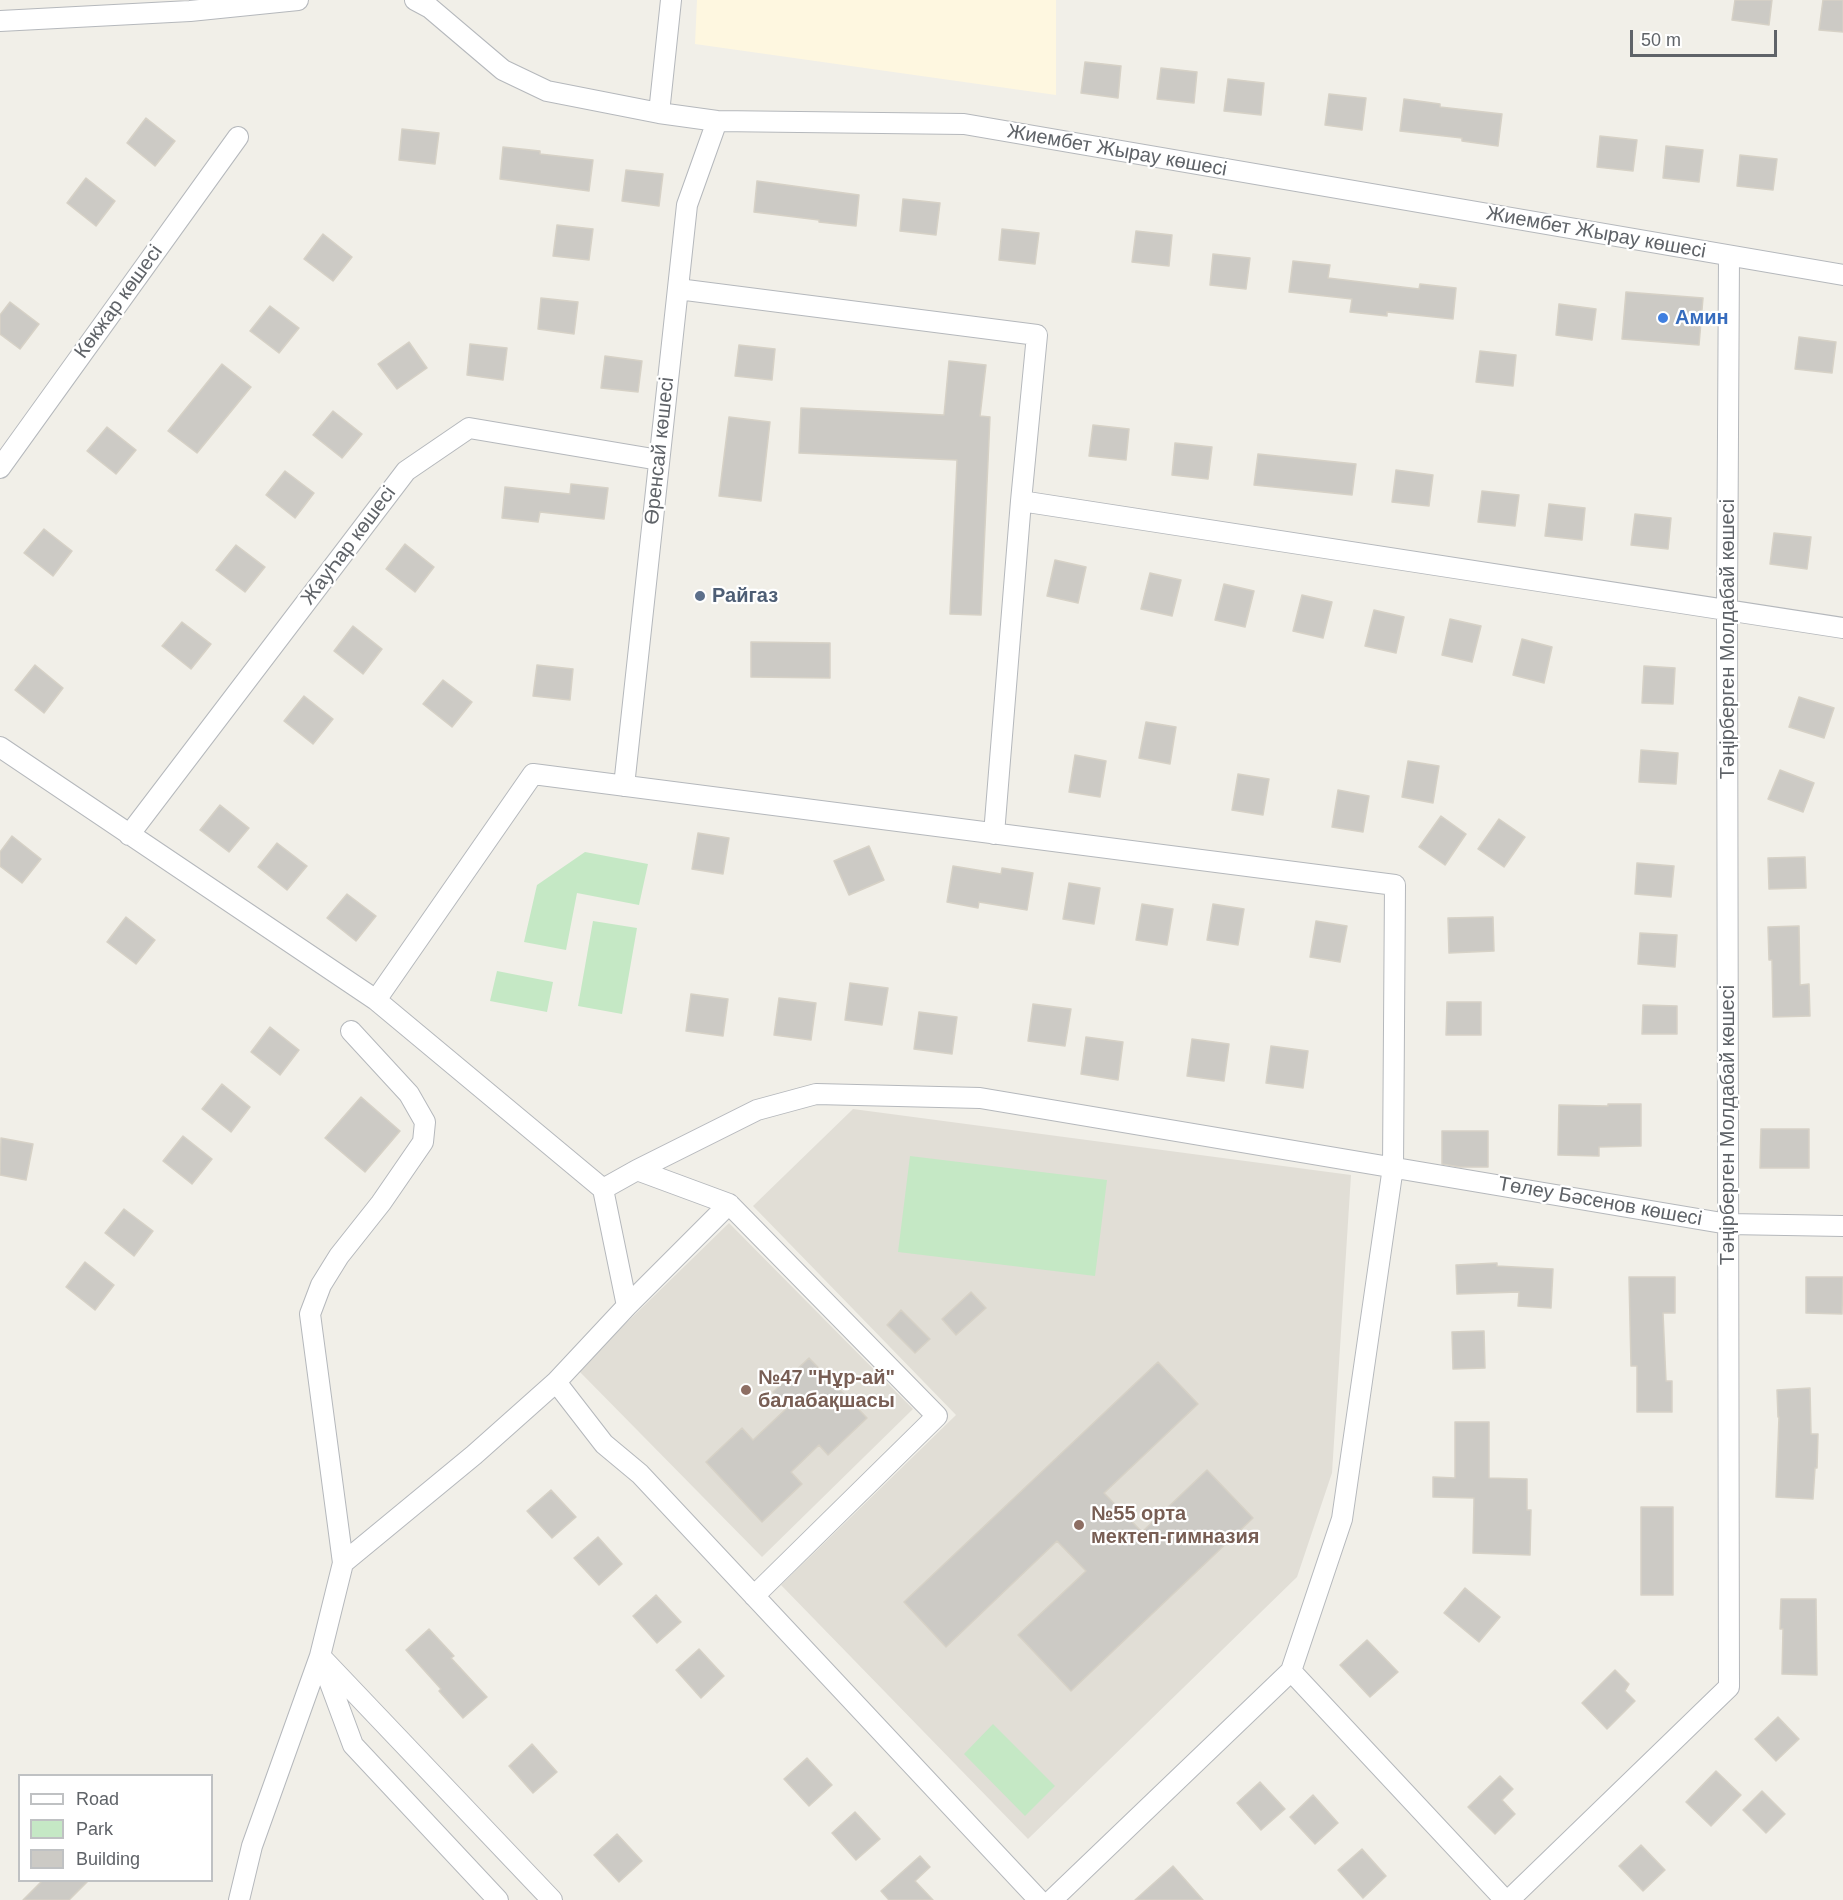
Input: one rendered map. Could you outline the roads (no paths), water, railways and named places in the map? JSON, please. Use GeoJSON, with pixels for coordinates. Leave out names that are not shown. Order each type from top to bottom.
{"type":"FeatureCollection","features":[{"type":"Feature","properties":{"kind":"street"},"geometry":{"type":"LineString","coordinates":[[0,21],[190,11],[298,0]]}},
{"type":"Feature","properties":{"kind":"street","name":"Жиембет Жырау көшесі"},"geometry":{"type":"LineString","coordinates":[[415,0],[430,8],[503,70],[548,91],[659,113],[717,121],[964,124],[1843,275]]}},
{"type":"Feature","properties":{"kind":"street"},"geometry":{"type":"LineString","coordinates":[[659,113],[671,0]]}},
{"type":"Feature","properties":{"kind":"street","name":"Өренсай көшесі"},"geometry":{"type":"LineString","coordinates":[[624,786],[687,205],[717,121]]}},
{"type":"Feature","properties":{"kind":"street","name":"Көкжар көшесі"},"geometry":{"type":"LineString","coordinates":[[0,468],[238,137]]}},
{"type":"Feature","properties":{"kind":"street","name":"Тәңірберген Молдабай көшесі"},"geometry":{"type":"LineString","coordinates":[[1507,1900],[1729,1687],[1727,610],[1729,256]]}},
{"type":"Feature","properties":{"kind":"street"},"geometry":{"type":"LineString","coordinates":[[678,289],[1037,335],[994,834]]}},
{"type":"Feature","properties":{"kind":"street","name":"ЖауҺар көшесі"},"geometry":{"type":"LineString","coordinates":[[129,835],[406,471],[469,428],[659,460]]}},
{"type":"Feature","properties":{"kind":"street"},"geometry":{"type":"LineString","coordinates":[[1021,501],[1843,628]]}},
{"type":"Feature","properties":{"kind":"street"},"geometry":{"type":"LineString","coordinates":[[0,747],[376,1000],[603,1189],[627,1306]]}},
{"type":"Feature","properties":{"kind":"street"},"geometry":{"type":"LineString","coordinates":[[376,1000],[533,774],[1395,885],[1393,1167],[1342,1519],[1291,1671],[1052,1900]]}},
{"type":"Feature","properties":{"kind":"street"},"geometry":{"type":"LineString","coordinates":[[239,1900],[252,1846],[320,1656],[343,1563],[310,1314],[321,1285],[339,1256],[381,1203],[423,1142],[425,1122],[409,1094],[351,1031]]}},
{"type":"Feature","properties":{"kind":"street","name":"Төлеу Бәсенов көшесі"},"geometry":{"type":"LineString","coordinates":[[603,1189],[757,1110],[816,1094],[980,1098],[1728,1224],[1843,1226]]}},
{"type":"Feature","properties":{"kind":"street"},"geometry":{"type":"LineString","coordinates":[[638,1170],[735,1210],[938,1416],[754,1596]]}},
{"type":"Feature","properties":{"kind":"street"},"geometry":{"type":"LineString","coordinates":[[343,1563],[474,1455],[556,1382],[627,1306],[735,1210]]}},
{"type":"Feature","properties":{"kind":"street"},"geometry":{"type":"LineString","coordinates":[[556,1382],[604,1444],[640,1474],[1039,1900]]}},
{"type":"Feature","properties":{"kind":"street"},"geometry":{"type":"LineString","coordinates":[[320,1656],[353,1744],[498,1900]]}},
{"type":"Feature","properties":{"kind":"street"},"geometry":{"type":"LineString","coordinates":[[320,1656],[552,1900]]}},
{"type":"Feature","properties":{"kind":"street"},"geometry":{"type":"LineString","coordinates":[[1291,1671],[1507,1900]]}},
{"type":"Feature","properties":{"kind":"place","name":"Амин"},"geometry":{"type":"Point","coordinates":[1663,318]}},
{"type":"Feature","properties":{"kind":"place","name":"Райгаз"},"geometry":{"type":"Point","coordinates":[700,596]}},
{"type":"Feature","properties":{"kind":"place","name":"№47 \"Нұр-ай\" балабақшасы"},"geometry":{"type":"Point","coordinates":[746,1390]}},
{"type":"Feature","properties":{"kind":"place","name":"№55 орта мектеп-гимназия"},"geometry":{"type":"Point","coordinates":[1079,1525]}}]}
